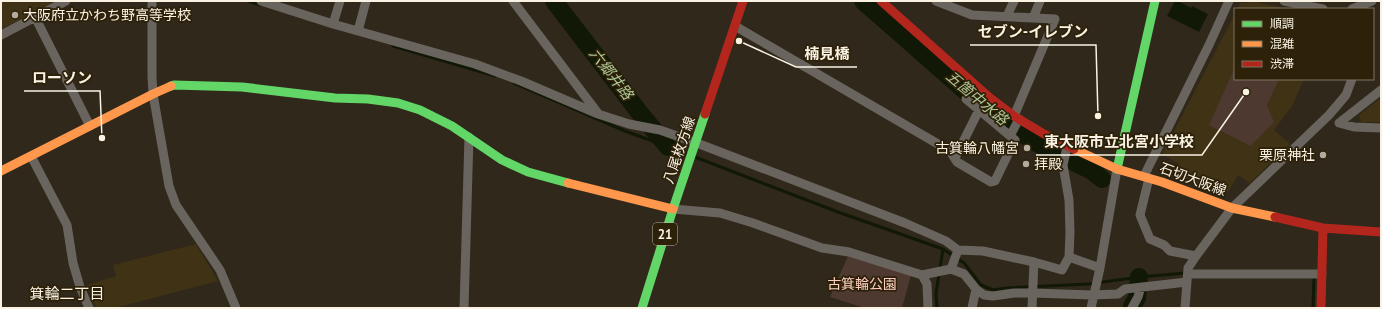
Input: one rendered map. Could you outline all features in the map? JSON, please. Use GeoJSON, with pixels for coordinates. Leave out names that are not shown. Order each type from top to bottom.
{"type":"FeatureCollection","features":[{"type":"Feature","properties":{"kind":"street"},"geometry":{"type":"LineString","coordinates":[[1,35],[66,1]]}},
{"type":"Feature","properties":{"kind":"street"},"geometry":{"type":"LineString","coordinates":[[152,1],[153,94],[169,186],[176,205],[220,270],[236,308]]}},
{"type":"Feature","properties":{"kind":"street"},"geometry":{"type":"LineString","coordinates":[[261,1],[333,24],[475,64],[521,81],[598,114],[629,124],[660,130],[695,145],[904,223],[946,241],[958,250],[983,251],[1034,262],[1062,270],[1068,257],[1070,232],[1068,200],[1063,165],[1067,147]]}},
{"type":"Feature","properties":{"kind":"street"},"geometry":{"type":"LineString","coordinates":[[333,24],[340,1]]}},
{"type":"Feature","properties":{"kind":"street"},"geometry":{"type":"LineString","coordinates":[[358,31],[366,1]]}},
{"type":"Feature","properties":{"kind":"street"},"geometry":{"type":"LineString","coordinates":[[513,1],[598,114]]}},
{"type":"Feature","properties":{"kind":"street"},"geometry":{"type":"LineString","coordinates":[[735,26],[950,151],[957,162],[991,182],[995,181],[1015,140],[1014,126],[1055,19],[972,14],[936,1]]}},
{"type":"Feature","properties":{"kind":"street"},"geometry":{"type":"LineString","coordinates":[[1007,16],[1014,1]]}},
{"type":"Feature","properties":{"kind":"street"},"geometry":{"type":"LineString","coordinates":[[1033,18],[1040,1]]}},
{"type":"Feature","properties":{"kind":"street"},"geometry":{"type":"LineString","coordinates":[[1091,308],[1100,268],[1117,169],[1154,1]]}},
{"type":"Feature","properties":{"kind":"street"},"geometry":{"type":"LineString","coordinates":[[1196,256],[1170,251],[1164,245],[1150,239],[1140,214],[1147,177],[1229,1]]}},
{"type":"Feature","properties":{"kind":"street"},"geometry":{"type":"LineString","coordinates":[[1284,1],[1318,8]]}},
{"type":"Feature","properties":{"kind":"street"},"geometry":{"type":"LineString","coordinates":[[1357,6],[1372,1]]}},
{"type":"Feature","properties":{"kind":"street","name":"石切大阪線"},"geometry":{"type":"LineString","coordinates":[[884,2],[989,97],[1014,126],[1117,169],[1162,182],[1232,208],[1323,228],[1381,232]]}},
{"type":"Feature","properties":{"kind":"street","name":"八尾枚方線"},"geometry":{"type":"LineString","coordinates":[[642,308],[673,209],[735,26],[739,3]]}},
{"type":"Feature","properties":{"kind":"street"},"geometry":{"type":"LineString","coordinates":[[35,17],[90,126]]}},
{"type":"Feature","properties":{"kind":"street"},"geometry":{"type":"LineString","coordinates":[[1185,308],[1188,268],[1196,256],[1232,208],[1329,114],[1346,95],[1352,80]]}},
{"type":"Feature","properties":{"kind":"street"},"geometry":{"type":"LineString","coordinates":[[1,171],[153,94],[174,85],[242,87],[335,98],[368,99],[398,103],[420,110],[452,126],[502,160],[528,172],[577,186],[673,209],[720,213],[753,223],[822,248],[849,252],[922,275],[951,269],[964,274],[976,289],[984,295],[993,296],[1014,293],[1094,295],[1118,294],[1125,289],[1188,278],[1322,274]]}},
{"type":"Feature","properties":{"kind":"street"},"geometry":{"type":"LineString","coordinates":[[1339,123],[1381,90]]}},
{"type":"Feature","properties":{"kind":"street"},"geometry":{"type":"LineString","coordinates":[[966,99],[979,110],[1014,126]]}},
{"type":"Feature","properties":{"kind":"street"},"geometry":{"type":"LineString","coordinates":[[955,158],[979,110]]}},
{"type":"Feature","properties":{"kind":"street"},"geometry":{"type":"LineString","coordinates":[[1329,114],[1339,123],[1354,127],[1381,128]]}},
{"type":"Feature","properties":{"kind":"street"},"geometry":{"type":"LineString","coordinates":[[464,308],[469,138]]}},
{"type":"Feature","properties":{"kind":"street"},"geometry":{"type":"LineString","coordinates":[[31,156],[67,225],[73,264],[80,287],[90,308]]}},
{"type":"Feature","properties":{"kind":"street"},"geometry":{"type":"LineString","coordinates":[[1321,308],[1323,228]]}},
{"type":"Feature","properties":{"kind":"street"},"geometry":{"type":"LineString","coordinates":[[951,269],[958,250]]}},
{"type":"Feature","properties":{"kind":"street"},"geometry":{"type":"LineString","coordinates":[[1068,257],[1100,268]]}},
{"type":"Feature","properties":{"kind":"street"},"geometry":{"type":"LineString","coordinates":[[1032,308],[1034,262]]}},
{"type":"Feature","properties":{"kind":"street"},"geometry":{"type":"LineString","coordinates":[[922,275],[927,284],[928,308]]}},
{"type":"Feature","properties":{"kind":"street"},"geometry":{"type":"LineString","coordinates":[[1132,308],[1141,287]]}},
{"type":"Feature","properties":{"kind":"street"},"geometry":{"type":"LineString","coordinates":[[972,308],[976,289]]}},
{"type":"Feature","properties":{"kind":"shaded area","name":"大阪府立かわち野高等学校"},"geometry":{"type":"Polygon","coordinates":[[[1,1],[56,1],[1,29],[1,1]]]}},
{"type":"Feature","properties":{"kind":"shaded area"},"geometry":{"type":"Polygon","coordinates":[[[1175,1],[1178,1],[1191,8],[1192,6],[1208,14],[1199,32],[1167,16],[1175,1]]]}},
{"type":"Feature","properties":{"kind":"shaded area"},"geometry":{"type":"Polygon","coordinates":[[[1256,2],[1283,8],[1238,8],[1240,3],[1256,2]]]}},
{"type":"Feature","properties":{"kind":"shaded area"},"geometry":{"type":"Polygon","coordinates":[[[1234,16],[1234,80],[1304,80],[1292,106],[1274,130],[1290,144],[1250,183],[1238,175],[1227,193],[1173,175],[1179,164],[1162,154],[1234,16]]]}},
{"type":"Feature","properties":{"kind":"shaded area"},"geometry":{"type":"Polygon","coordinates":[[[1381,98],[1381,122],[1361,122],[1359,115],[1381,98]]]}},
{"type":"Feature","properties":{"kind":"shaded area"},"geometry":{"type":"Polygon","coordinates":[[[196,244],[218,281],[115,308],[96,308],[87,285],[116,276],[113,265],[196,244]]]}},
{"type":"Feature","properties":{"kind":"green space"},"geometry":{"type":"Polygon","coordinates":[[[1234,69],[1234,80],[1279,80],[1267,105],[1274,122],[1251,146],[1209,125],[1234,69]]]}},
{"type":"Feature","properties":{"kind":"green space","name":"古箕輪公園"},"geometry":{"type":"Polygon","coordinates":[[[848,256],[911,275],[902,308],[865,308],[830,297],[848,256]]]}},
{"type":"Feature","properties":{"kind":"waterway"},"geometry":{"type":"LineString","coordinates":[[248,1],[260,5]]}},
{"type":"Feature","properties":{"kind":"waterway","name":"六郷井路"},"geometry":{"type":"LineString","coordinates":[[554,1],[639,112],[668,147]]}},
{"type":"Feature","properties":{"kind":"waterway","name":"五箇中水路"},"geometry":{"type":"LineString","coordinates":[[863,1],[979,103],[1033,141],[1092,171],[1102,179]]}},
{"type":"Feature","properties":{"kind":"waterway"},"geometry":{"type":"LineString","coordinates":[[393,46],[495,76]]}},
{"type":"Feature","properties":{"kind":"waterway"},"geometry":{"type":"LineString","coordinates":[[514,83],[625,131],[688,154]]}},
{"type":"Feature","properties":{"kind":"waterway"},"geometry":{"type":"LineString","coordinates":[[695,157],[838,212],[943,249],[964,263],[981,285],[993,290],[1089,284],[1139,277],[1186,273]]}},
{"type":"Feature","properties":{"kind":"waterway"},"geometry":{"type":"LineString","coordinates":[[937,308],[936,293],[943,249]]}},
{"type":"Feature","properties":{"kind":"waterway"},"geometry":{"type":"LineString","coordinates":[[1313,308],[1314,276]]}},
{"type":"Feature","properties":{"kind":"waterway"},"geometry":{"type":"LineString","coordinates":[[1132,306],[1137,298],[1139,277]]}},
{"type":"Feature","properties":{"kind":"traffic: fast"},"geometry":{"type":"LineString","coordinates":[[1117,169],[1155,1]]}},
{"type":"Feature","properties":{"kind":"traffic: fast"},"geometry":{"type":"LineString","coordinates":[[171,86],[242,87],[335,98],[368,99],[398,103],[420,110],[452,126],[502,160],[528,172],[568,183]]}},
{"type":"Feature","properties":{"kind":"traffic: fast"},"geometry":{"type":"LineString","coordinates":[[642,308],[705,114]]}},
{"type":"Feature","properties":{"kind":"traffic: slow"},"geometry":{"type":"LineString","coordinates":[[1,171],[171,86]]}},
{"type":"Feature","properties":{"kind":"traffic: slow"},"geometry":{"type":"LineString","coordinates":[[1074,149],[1117,169],[1162,182],[1232,208],[1275,217]]}},
{"type":"Feature","properties":{"kind":"traffic: slow"},"geometry":{"type":"LineString","coordinates":[[568,183],[673,209]]}},
{"type":"Feature","properties":{"kind":"traffic: jam"},"geometry":{"type":"LineString","coordinates":[[705,114],[743,1]]}},
{"type":"Feature","properties":{"kind":"traffic: jam"},"geometry":{"type":"LineString","coordinates":[[881,1],[989,97],[1014,116],[1044,134],[1074,149]]}},
{"type":"Feature","properties":{"kind":"traffic: jam"},"geometry":{"type":"LineString","coordinates":[[1275,217],[1323,228],[1381,232]]}},
{"type":"Feature","properties":{"kind":"traffic: jam"},"geometry":{"type":"LineString","coordinates":[[1321,308],[1323,228]]}},
{"type":"Feature","properties":{"kind":"place","name":"大阪府立かわち野高等学校"},"geometry":{"type":"Point","coordinates":[15,15]}},
{"type":"Feature","properties":{"kind":"place","name":"楠見橋"},"geometry":{"type":"Point","coordinates":[739,41]}},
{"type":"Feature","properties":{"kind":"place","name":"東大阪市立北宮小学校"},"geometry":{"type":"Point","coordinates":[1246,92]}},
{"type":"Feature","properties":{"kind":"place","name":"セブン-イレブン"},"geometry":{"type":"Point","coordinates":[1098,116]}},
{"type":"Feature","properties":{"kind":"place","name":"ローソン"},"geometry":{"type":"Point","coordinates":[102,138]}},
{"type":"Feature","properties":{"kind":"place","name":"古箕輪八幡宮"},"geometry":{"type":"Point","coordinates":[1027,148]}},
{"type":"Feature","properties":{"kind":"place","name":"栗原神社"},"geometry":{"type":"Point","coordinates":[1323,155]}},
{"type":"Feature","properties":{"kind":"place","name":"拝殿"},"geometry":{"type":"Point","coordinates":[1026,164]}},
{"type":"Feature","properties":{"kind":"district","name":"箕輪二丁目"},"geometry":{"type":"Point","coordinates":[67,294]}}]}
